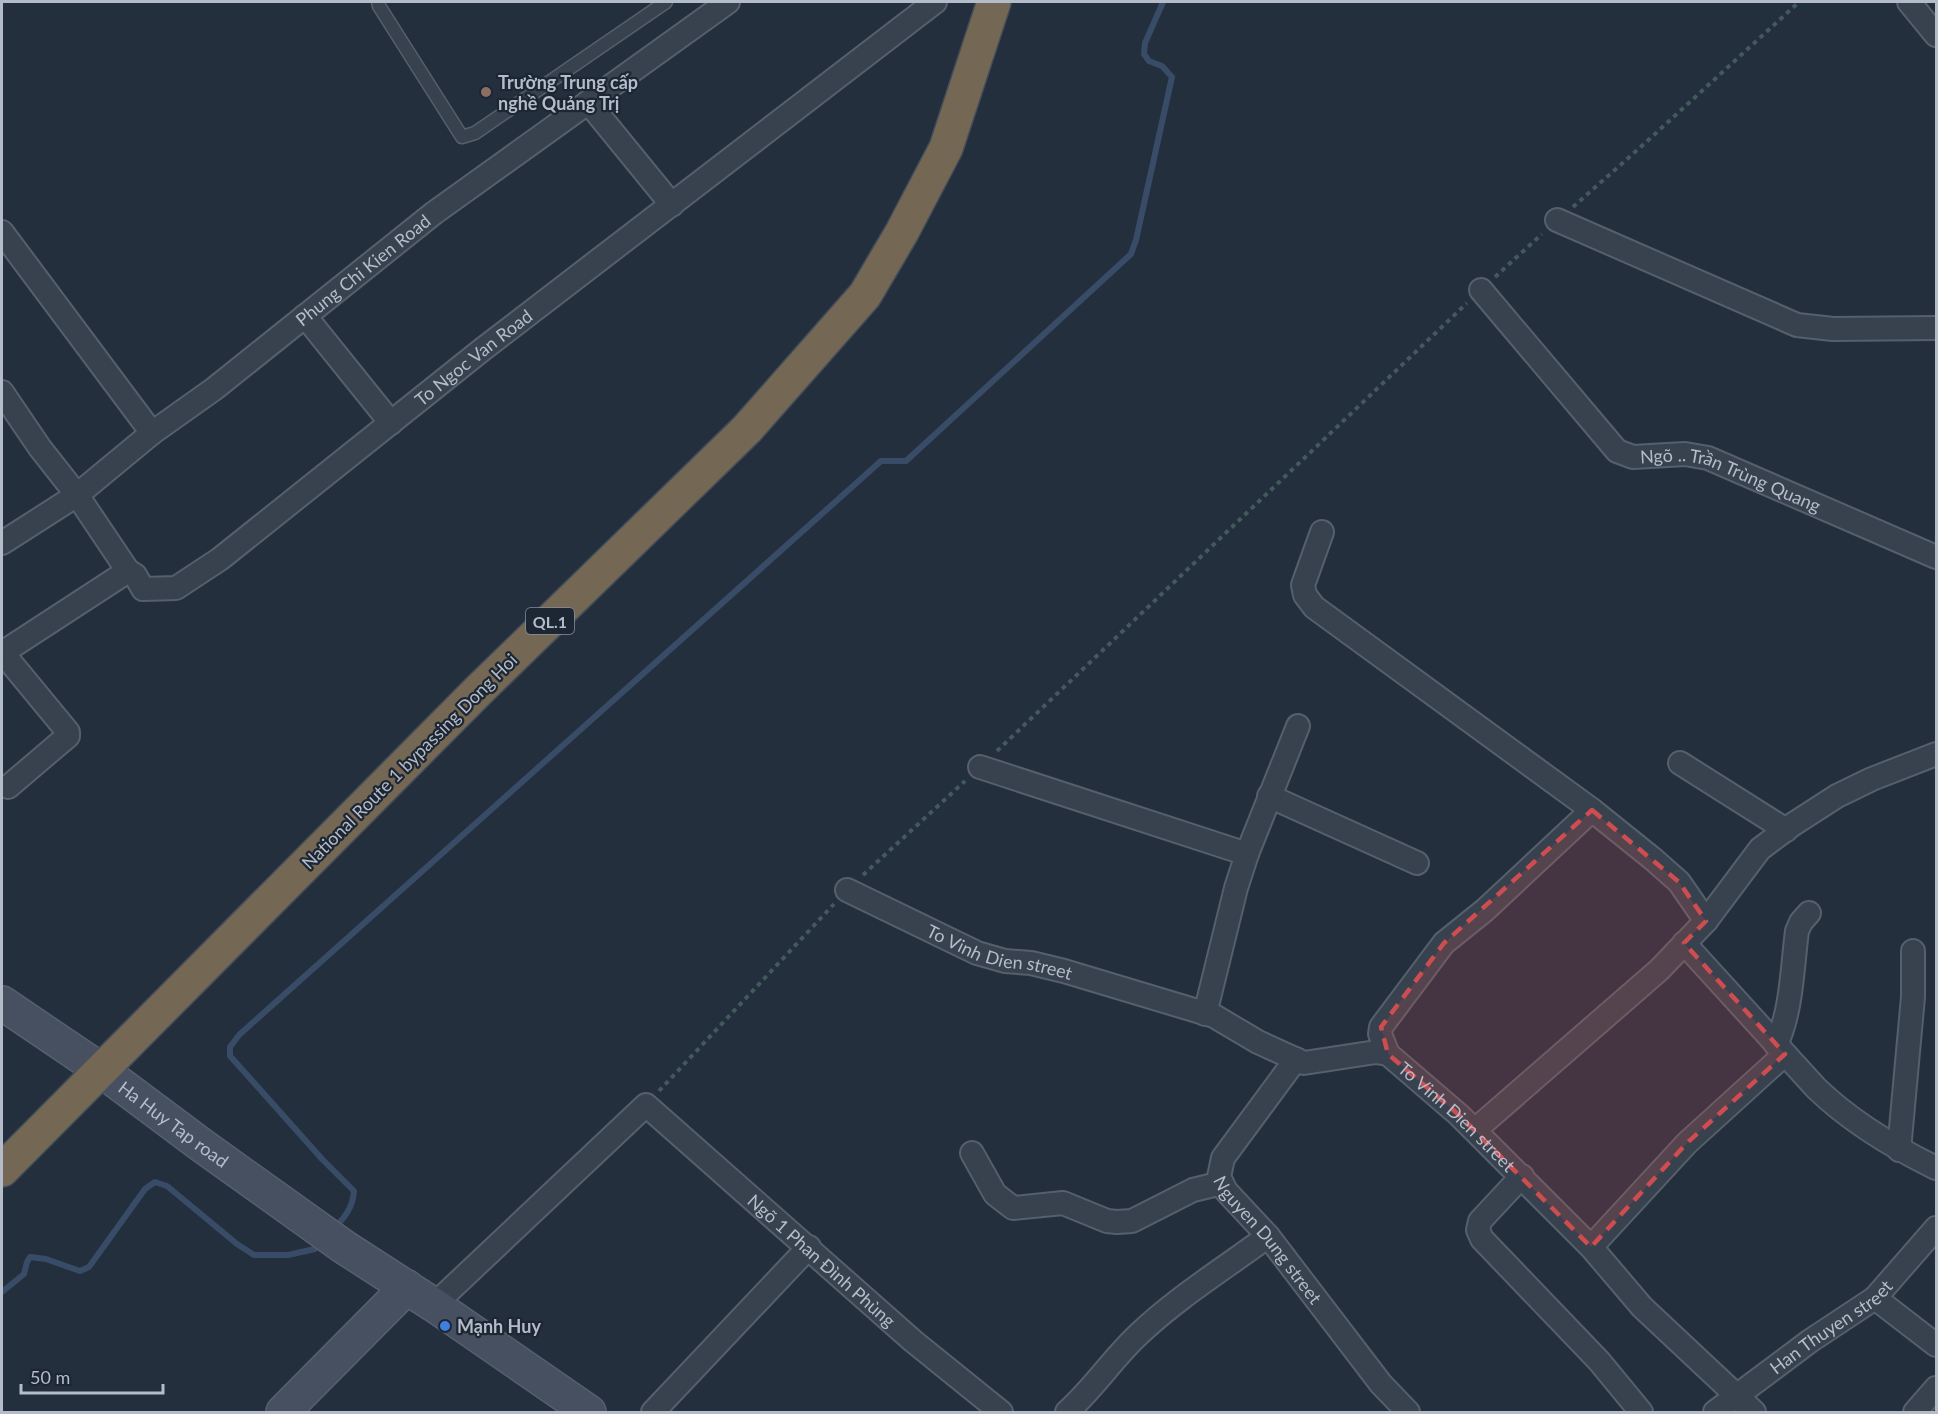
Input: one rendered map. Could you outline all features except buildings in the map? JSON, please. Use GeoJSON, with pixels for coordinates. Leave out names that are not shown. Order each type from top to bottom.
{"type":"FeatureCollection","features":[{"type":"Feature","properties":{"kind":"highway","name":"National Route 1 bypassing Dong Hoi"},"geometry":{"type":"LineString","coordinates":[[2,1170],[478,691],[747,429],[864,295],[902,232],[946,148],[994,2]]}},
{"type":"Feature","properties":{"kind":"main road","name":"Ha Huy Tap road"},"geometry":{"type":"LineString","coordinates":[[2,1003],[101,1070],[344,1247],[434,1305],[589,1413]]}},
{"type":"Feature","properties":{"kind":"main road"},"geometry":{"type":"LineString","coordinates":[[283,1413],[407,1287]]}},
{"type":"Feature","properties":{"kind":"street","name":"Phung Chi Kien Road"},"geometry":{"type":"LineString","coordinates":[[2,543],[77,495],[152,433],[214,389],[434,213],[728,2]]}},
{"type":"Feature","properties":{"kind":"street","name":"To Ngoc Van Road"},"geometry":{"type":"LineString","coordinates":[[128,571],[135,575],[143,589],[176,588],[220,559],[672,204],[935,2]]}},
{"type":"Feature","properties":{"kind":"street"},"geometry":{"type":"LineString","coordinates":[[1909,2],[1936,35]]}},
{"type":"Feature","properties":{"kind":"street"},"geometry":{"type":"LineString","coordinates":[[588,102],[672,204]]}},
{"type":"Feature","properties":{"kind":"street"},"geometry":{"type":"LineString","coordinates":[[1557,220],[1797,325],[1833,329],[1936,328]]}},
{"type":"Feature","properties":{"kind":"street"},"geometry":{"type":"LineString","coordinates":[[2,232],[152,433]]}},
{"type":"Feature","properties":{"kind":"street","name":"Ngõ .. Trần Trùng Quang"},"geometry":{"type":"LineString","coordinates":[[1481,290],[1617,451],[1633,457],[1685,454],[1708,458],[1936,557]]}},
{"type":"Feature","properties":{"kind":"street"},"geometry":{"type":"LineString","coordinates":[[305,316],[391,423]]}},
{"type":"Feature","properties":{"kind":"street"},"geometry":{"type":"LineString","coordinates":[[2,392],[35,441],[77,495],[128,571],[2,653],[68,732],[68,736],[8,787]]}},
{"type":"Feature","properties":{"kind":"street"},"geometry":{"type":"LineString","coordinates":[[1322,532],[1303,585],[1305,596],[1314,607],[1592,810],[1679,882],[1706,921]]}},
{"type":"Feature","properties":{"kind":"street"},"geometry":{"type":"LineString","coordinates":[[1204,1014],[1247,854],[1298,726]]}},
{"type":"Feature","properties":{"kind":"street"},"geometry":{"type":"LineString","coordinates":[[1475,1130],[1659,970],[1706,921],[1760,849],[1837,796],[1872,779],[1935,759]]}},
{"type":"Feature","properties":{"kind":"street"},"geometry":{"type":"LineString","coordinates":[[1680,763],[1786,830]]}},
{"type":"Feature","properties":{"kind":"street"},"geometry":{"type":"LineString","coordinates":[[980,767],[1247,854]]}},
{"type":"Feature","properties":{"kind":"street"},"geometry":{"type":"LineString","coordinates":[[1269,796],[1417,863]]}},
{"type":"Feature","properties":{"kind":"street"},"geometry":{"type":"LineString","coordinates":[[1388,1054],[1380,1034],[1381,1026],[1444,943],[1485,910],[1592,810]]}},
{"type":"Feature","properties":{"kind":"street","name":"To Vinh Dien street"},"geometry":{"type":"LineString","coordinates":[[847,890],[977,953],[1005,962],[1031,963],[1064,971],[1204,1014],[1304,1063],[1376,1052],[1388,1054],[1475,1130],[1522,1176],[1591,1247],[1642,1307],[1754,1413]]}},
{"type":"Feature","properties":{"kind":"street"},"geometry":{"type":"LineString","coordinates":[[1591,1247],[1687,1143],[1781,1049],[1797,931],[1809,913]]}},
{"type":"Feature","properties":{"kind":"street"},"geometry":{"type":"LineString","coordinates":[[1684,943],[1837,1109],[1899,1150],[1936,1168]]}},
{"type":"Feature","properties":{"kind":"street"},"geometry":{"type":"LineString","coordinates":[[1899,1150],[1913,997],[1913,951]]}},
{"type":"Feature","properties":{"kind":"street","name":"Nguyen Dung street"},"geometry":{"type":"LineString","coordinates":[[1296,1059],[1223,1158],[1219,1177],[1226,1191],[1268,1236],[1381,1384],[1408,1413]]}},
{"type":"Feature","properties":{"kind":"street"},"geometry":{"type":"LineString","coordinates":[[434,1305],[646,1105]]}},
{"type":"Feature","properties":{"kind":"street","name":"Ngõ 1 Phan Đình Phùng"},"geometry":{"type":"LineString","coordinates":[[646,1105],[809,1247],[986,1408]]}},
{"type":"Feature","properties":{"kind":"street"},"geometry":{"type":"LineString","coordinates":[[972,1153],[995,1194],[1013,1208],[1064,1203],[1107,1221],[1132,1221],[1193,1190],[1222,1183]]}},
{"type":"Feature","properties":{"kind":"street"},"geometry":{"type":"LineString","coordinates":[[1522,1176],[1480,1221],[1478,1230],[1482,1239],[1599,1361],[1641,1413]]}},
{"type":"Feature","properties":{"kind":"street","name":"Han Thuyen street"},"geometry":{"type":"LineString","coordinates":[[1714,1413],[1810,1341],[1875,1298],[1936,1228]]}},
{"type":"Feature","properties":{"kind":"street"},"geometry":{"type":"LineString","coordinates":[[1067,1413],[1093,1387],[1124,1348],[1141,1331],[1268,1236]]}},
{"type":"Feature","properties":{"kind":"street"},"geometry":{"type":"LineString","coordinates":[[653,1413],[809,1247]]}},
{"type":"Feature","properties":{"kind":"street"},"geometry":{"type":"LineString","coordinates":[[1875,1298],[1936,1345]]}},
{"type":"Feature","properties":{"kind":"street"},"geometry":{"type":"LineString","coordinates":[[1915,1413],[1936,1388]]}},
{"type":"Feature","properties":{"kind":"lane"},"geometry":{"type":"LineString","coordinates":[[378,2],[462,138],[475,133],[666,2]]}},
{"type":"Feature","properties":{"kind":"path"},"geometry":{"type":"LineString","coordinates":[[646,1105],[847,890],[980,767],[1481,290],[1798,2]]}},
{"type":"Feature","properties":{"kind":"highlighted area"},"geometry":{"type":"Polygon","coordinates":[[[1592,810],[1679,882],[1706,921],[1684,943],[1785,1054],[1687,1143],[1591,1247],[1459,1115],[1388,1054],[1381,1027],[1444,943],[1592,810]]]}},
{"type":"Feature","properties":{"kind":"waterway"},"geometry":{"type":"LineString","coordinates":[[334,1229],[348,1212],[354,1191],[322,1159],[230,1056],[230,1047],[239,1035],[881,461],[906,461],[1131,254],[1172,77],[1162,66],[1149,61],[1144,54],[1145,43],[1163,2]]}},
{"type":"Feature","properties":{"kind":"waterway"},"geometry":{"type":"LineString","coordinates":[[2,1292],[24,1274],[30,1257],[46,1259],[80,1271],[89,1267],[145,1189],[155,1182],[167,1186],[237,1244],[254,1255],[288,1255],[315,1249],[321,1243]]}},
{"type":"Feature","properties":{"kind":"place","name":"Trường Trung cấp nghề Quảng Trị"},"geometry":{"type":"Point","coordinates":[486,92]}},
{"type":"Feature","properties":{"kind":"place","name":"Mạnh Huy"},"geometry":{"type":"Point","coordinates":[445,1326]}}]}
